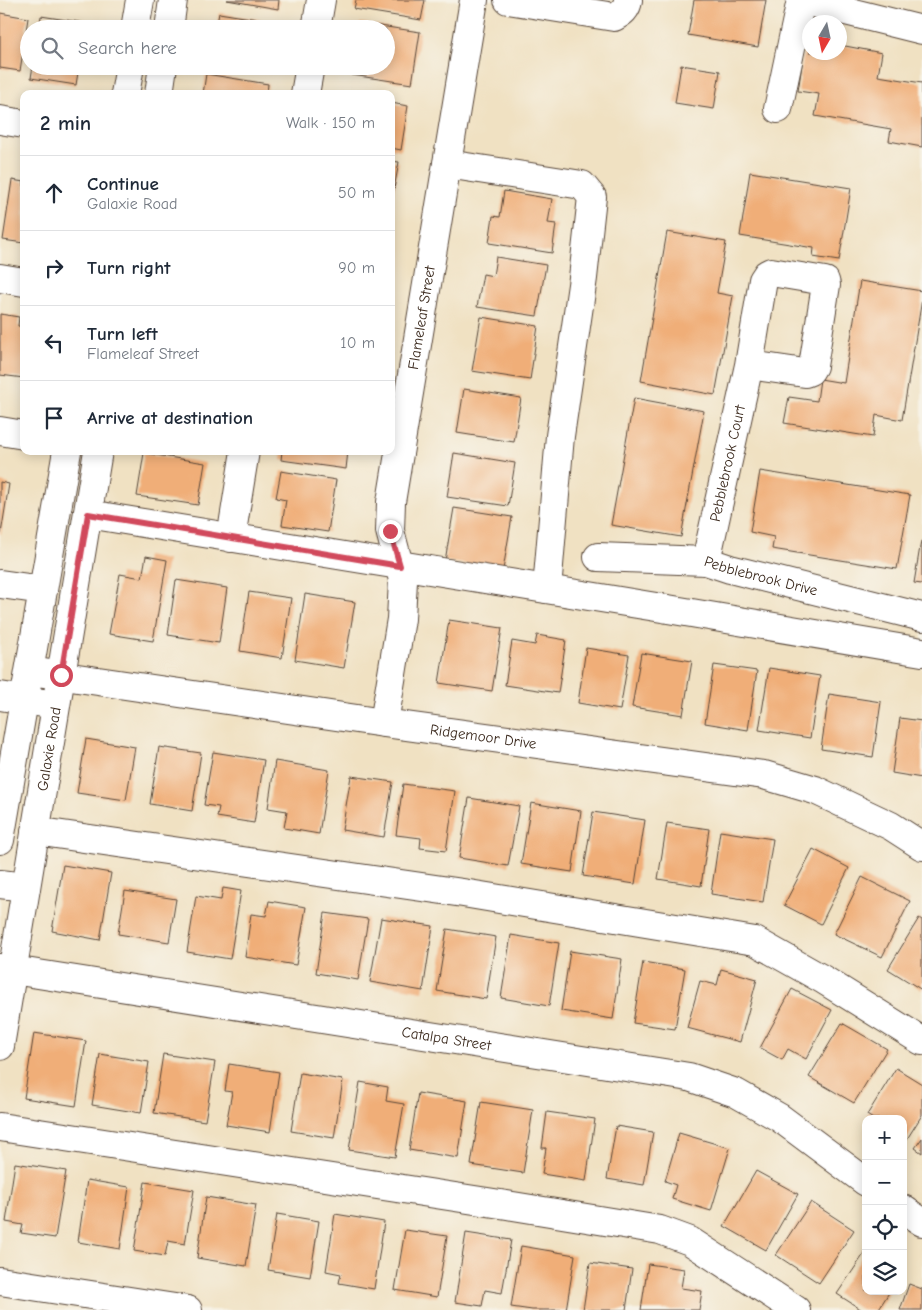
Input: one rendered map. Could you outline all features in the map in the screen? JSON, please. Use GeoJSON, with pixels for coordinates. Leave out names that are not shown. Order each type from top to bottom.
{"type":"FeatureCollection","features":[{"type":"Feature","properties":{"kind":"street"},"geometry":{"type":"LineString","coordinates":[[137,20],[140,0]]}},
{"type":"Feature","properties":{"kind":"street"},"geometry":{"type":"LineString","coordinates":[[170,20],[173,0]]}},
{"type":"Feature","properties":{"kind":"street"},"geometry":{"type":"LineString","coordinates":[[318,20],[321,0]]}},
{"type":"Feature","properties":{"kind":"street","name":"Flameleaf Street"},"geometry":{"type":"LineString","coordinates":[[384,723],[401,619],[403,580],[390,531],[391,502],[474,0]]}},
{"type":"Feature","properties":{"kind":"street"},"geometry":{"type":"LineString","coordinates":[[508,0],[614,17],[623,12],[628,5],[628,0]]}},
{"type":"Feature","properties":{"kind":"street"},"geometry":{"type":"LineString","coordinates":[[778,109],[801,0],[922,30]]}},
{"type":"Feature","properties":{"kind":"street"},"geometry":{"type":"LineString","coordinates":[[126,90],[128,75]]}},
{"type":"Feature","properties":{"kind":"street"},"geometry":{"type":"LineString","coordinates":[[160,90],[162,75]]}},
{"type":"Feature","properties":{"kind":"street"},"geometry":{"type":"LineString","coordinates":[[306,90],[308,75]]}},
{"type":"Feature","properties":{"kind":"street"},"geometry":{"type":"LineString","coordinates":[[0,120],[20,123]]}},
{"type":"Feature","properties":{"kind":"street"},"geometry":{"type":"LineString","coordinates":[[447,164],[582,185],[592,196],[583,278],[560,436],[547,589]]}},
{"type":"Feature","properties":{"kind":"street"},"geometry":{"type":"LineString","coordinates":[[0,278],[20,281]]}},
{"type":"Feature","properties":{"kind":"street","name":"Pebblebrook Court"},"geometry":{"type":"LineString","coordinates":[[706,561],[749,366]]}},
{"type":"Feature","properties":{"kind":"street"},"geometry":{"type":"LineString","coordinates":[[0,431],[20,434]]}},
{"type":"Feature","properties":{"kind":"street","name":"Galaxie Road"},"geometry":{"type":"LineString","coordinates":[[0,840],[12,698],[30,671],[66,455]]}},
{"type":"Feature","properties":{"kind":"street","name":"Galaxie Road"},"geometry":{"type":"LineString","coordinates":[[0,1046],[13,886],[35,831],[97,455]]}},
{"type":"Feature","properties":{"kind":"street"},"geometry":{"type":"LineString","coordinates":[[231,538],[244,455]]}},
{"type":"Feature","properties":{"kind":"street"},"geometry":{"type":"LineString","coordinates":[[88,514],[922,652]]}},
{"type":"Feature","properties":{"kind":"street","name":"Pebblebrook Drive"},"geometry":{"type":"LineString","coordinates":[[598,557],[706,561],[730,569],[922,617]]}},
{"type":"Feature","properties":{"kind":"street"},"geometry":{"type":"LineString","coordinates":[[0,584],[43,590]]}},
{"type":"Feature","properties":{"kind":"street","name":"Ridgemoor Drive"},"geometry":{"type":"LineString","coordinates":[[30,671],[384,723],[764,775],[815,790],[891,826],[922,846]]}},
{"type":"Feature","properties":{"kind":"street"},"geometry":{"type":"LineString","coordinates":[[12,698],[55,704]]}},
{"type":"Feature","properties":{"kind":"street"},"geometry":{"type":"LineString","coordinates":[[35,831],[463,893],[755,941],[824,980],[922,1042]]}},
{"type":"Feature","properties":{"kind":"street","name":"Catalpa Street"},"geometry":{"type":"LineString","coordinates":[[6,969],[688,1077],[736,1093],[780,1118],[862,1179]]}},
{"type":"Feature","properties":{"kind":"street"},"geometry":{"type":"LineString","coordinates":[[0,1127],[660,1230],[690,1241],[796,1310]]}},
{"type":"Feature","properties":{"kind":"street"},"geometry":{"type":"LineString","coordinates":[[907,1212],[922,1222]]}},
{"type":"Feature","properties":{"kind":"street"},"geometry":{"type":"LineString","coordinates":[[0,1281],[188,1310]]}},
{"type":"Feature","properties":{"kind":"building"},"geometry":{"type":"Polygon","coordinates":[[[227,0],[279,0],[278,9],[227,0]]]}},
{"type":"Feature","properties":{"kind":"building"},"geometry":{"type":"Polygon","coordinates":[[[356,0],[425,0],[421,20],[354,9],[356,0]]]}},
{"type":"Feature","properties":{"kind":"building"},"geometry":{"type":"Polygon","coordinates":[[[694,0],[766,0],[758,47],[688,35],[694,0]]]}},
{"type":"Feature","properties":{"kind":"building"},"geometry":{"type":"Polygon","coordinates":[[[0,13],[28,18],[28,20],[20,20],[20,71],[0,68],[0,13]]]}},
{"type":"Feature","properties":{"kind":"building"},"geometry":{"type":"Polygon","coordinates":[[[219,13],[263,20],[218,20],[219,13]]]}},
{"type":"Feature","properties":{"kind":"building"},"geometry":{"type":"Polygon","coordinates":[[[41,16],[67,20],[40,20],[41,16]]]}},
{"type":"Feature","properties":{"kind":"building"},"geometry":{"type":"Polygon","coordinates":[[[395,28],[420,32],[412,84],[352,75],[395,75],[395,28]]]}},
{"type":"Feature","properties":{"kind":"building"},"geometry":{"type":"Polygon","coordinates":[[[847,46],[882,53],[878,76],[922,83],[922,147],[889,141],[891,129],[815,116],[819,94],[798,91],[803,60],[847,60],[847,46]]]}},
{"type":"Feature","properties":{"kind":"building"},"geometry":{"type":"Polygon","coordinates":[[[681,65],[720,71],[714,109],[675,103],[681,65]]]}},
{"type":"Feature","properties":{"kind":"building"},"geometry":{"type":"Polygon","coordinates":[[[32,75],[78,75],[76,85],[31,78],[32,75]]]}},
{"type":"Feature","properties":{"kind":"building"},"geometry":{"type":"Polygon","coordinates":[[[206,75],[268,84],[267,90],[204,90],[206,75]]]}},
{"type":"Feature","properties":{"kind":"building"},"geometry":{"type":"Polygon","coordinates":[[[395,104],[408,106],[401,150],[395,149],[395,104]]]}},
{"type":"Feature","properties":{"kind":"building"},"geometry":{"type":"Polygon","coordinates":[[[395,162],[399,162],[395,184],[395,162]]]}},
{"type":"Feature","properties":{"kind":"building"},"geometry":{"type":"Polygon","coordinates":[[[750,172],[851,188],[839,261],[813,257],[814,248],[740,236],[750,172]]]}},
{"type":"Feature","properties":{"kind":"building"},"geometry":{"type":"Polygon","coordinates":[[[12,180],[20,181],[20,242],[3,240],[12,180]]]}},
{"type":"Feature","properties":{"kind":"building"},"geometry":{"type":"Polygon","coordinates":[[[504,191],[552,199],[548,223],[556,224],[552,253],[489,243],[493,216],[500,217],[504,191]]]}},
{"type":"Feature","properties":{"kind":"building"},"geometry":{"type":"Polygon","coordinates":[[[667,232],[726,242],[717,293],[733,296],[715,395],[641,381],[667,232]]]}},
{"type":"Feature","properties":{"kind":"building"},"geometry":{"type":"Polygon","coordinates":[[[496,257],[546,265],[537,316],[477,307],[483,274],[493,276],[496,257]]]}},
{"type":"Feature","properties":{"kind":"building"},"geometry":{"type":"Polygon","coordinates":[[[860,281],[922,291],[902,420],[876,415],[873,437],[784,423],[789,397],[817,401],[820,379],[844,383],[860,281]]]}},
{"type":"Feature","properties":{"kind":"building"},"geometry":{"type":"Polygon","coordinates":[[[0,314],[19,317],[20,378],[0,375],[0,314]]]}},
{"type":"Feature","properties":{"kind":"building"},"geometry":{"type":"Polygon","coordinates":[[[481,317],[538,326],[530,380],[472,371],[481,317]]]}},
{"type":"Feature","properties":{"kind":"building"},"geometry":{"type":"Polygon","coordinates":[[[464,389],[521,398],[514,442],[457,433],[464,389]]]}},
{"type":"Feature","properties":{"kind":"building"},"geometry":{"type":"Polygon","coordinates":[[[634,398],[704,411],[681,537],[611,525],[634,398]]]}},
{"type":"Feature","properties":{"kind":"building"},"geometry":{"type":"Polygon","coordinates":[[[454,453],[515,463],[508,506],[447,497],[454,453]]]}},
{"type":"Feature","properties":{"kind":"building"},"geometry":{"type":"Polygon","coordinates":[[[144,455],[156,455],[205,463],[198,505],[137,496],[144,455]]]}},
{"type":"Feature","properties":{"kind":"building"},"geometry":{"type":"Polygon","coordinates":[[[282,455],[348,455],[346,469],[281,460],[282,455]]]}},
{"type":"Feature","properties":{"kind":"building"},"geometry":{"type":"Polygon","coordinates":[[[281,471],[336,480],[328,532],[282,525],[286,500],[276,498],[281,471]]]}},
{"type":"Feature","properties":{"kind":"building"},"geometry":{"type":"Polygon","coordinates":[[[760,471],[910,495],[897,569],[772,549],[774,537],[750,532],[760,471]]]}},
{"type":"Feature","properties":{"kind":"building"},"geometry":{"type":"Polygon","coordinates":[[[0,482],[9,484],[1,534],[0,534],[0,482]]]}},
{"type":"Feature","properties":{"kind":"building"},"geometry":{"type":"Polygon","coordinates":[[[454,508],[512,517],[503,570],[445,561],[454,508]]]}},
{"type":"Feature","properties":{"kind":"building"},"geometry":{"type":"Polygon","coordinates":[[[922,541],[922,584],[914,583],[922,541]]]}},
{"type":"Feature","properties":{"kind":"building"},"geometry":{"type":"Polygon","coordinates":[[[146,556],[167,560],[153,641],[109,634],[120,574],[142,578],[146,556]]]}},
{"type":"Feature","properties":{"kind":"building"},"geometry":{"type":"Polygon","coordinates":[[[176,580],[227,588],[219,643],[168,635],[176,580]]]}},
{"type":"Feature","properties":{"kind":"building"},"geometry":{"type":"Polygon","coordinates":[[[249,592],[291,598],[282,658],[240,651],[249,592]]]}},
{"type":"Feature","properties":{"kind":"building"},"geometry":{"type":"Polygon","coordinates":[[[305,594],[355,602],[344,668],[295,660],[305,594]]]}},
{"type":"Feature","properties":{"kind":"building"},"geometry":{"type":"Polygon","coordinates":[[[449,620],[502,628],[492,691],[439,683],[449,620]]]}},
{"type":"Feature","properties":{"kind":"building"},"geometry":{"type":"Polygon","coordinates":[[[537,635],[566,640],[558,693],[505,685],[512,641],[535,645],[537,635]]]}},
{"type":"Feature","properties":{"kind":"building"},"geometry":{"type":"Polygon","coordinates":[[[586,648],[629,655],[620,710],[578,703],[586,648]]]}},
{"type":"Feature","properties":{"kind":"building"},"geometry":{"type":"Polygon","coordinates":[[[641,653],[692,661],[683,715],[632,707],[641,653]]]}},
{"type":"Feature","properties":{"kind":"building"},"geometry":{"type":"Polygon","coordinates":[[[714,665],[757,671],[748,730],[705,723],[714,665]]]}},
{"type":"Feature","properties":{"kind":"building"},"geometry":{"type":"Polygon","coordinates":[[[769,668],[820,676],[810,738],[759,730],[769,668]]]}},
{"type":"Feature","properties":{"kind":"building"},"geometry":{"type":"Polygon","coordinates":[[[829,694],[881,702],[873,757],[821,749],[829,694]]]}},
{"type":"Feature","properties":{"kind":"building"},"geometry":{"type":"Polygon","coordinates":[[[900,718],[922,721],[922,778],[892,773],[900,718]]]}},
{"type":"Feature","properties":{"kind":"building"},"geometry":{"type":"Polygon","coordinates":[[[86,739],[135,747],[126,800],[77,793],[86,739]]]}},
{"type":"Feature","properties":{"kind":"building"},"geometry":{"type":"Polygon","coordinates":[[[159,747],[201,753],[192,811],[150,804],[159,747]]]}},
{"type":"Feature","properties":{"kind":"building"},"geometry":{"type":"Polygon","coordinates":[[[213,752],[264,760],[254,823],[217,817],[219,807],[204,805],[213,752]]]}},
{"type":"Feature","properties":{"kind":"building"},"geometry":{"type":"Polygon","coordinates":[[[275,761],[329,770],[319,834],[284,828],[287,811],[268,808],[275,761]]]}},
{"type":"Feature","properties":{"kind":"building"},"geometry":{"type":"Polygon","coordinates":[[[351,776],[393,782],[384,837],[342,830],[351,776]]]}},
{"type":"Feature","properties":{"kind":"building"},"geometry":{"type":"Polygon","coordinates":[[[403,784],[455,791],[446,851],[420,848],[421,838],[396,835],[403,784]]]}},
{"type":"Feature","properties":{"kind":"building"},"geometry":{"type":"Polygon","coordinates":[[[469,798],[519,806],[508,866],[459,858],[469,798]]]}},
{"type":"Feature","properties":{"kind":"building"},"geometry":{"type":"Polygon","coordinates":[[[531,803],[581,811],[572,872],[521,864],[531,803]]]}},
{"type":"Feature","properties":{"kind":"building"},"geometry":{"type":"Polygon","coordinates":[[[593,812],[645,820],[635,884],[583,876],[593,812]]]}},
{"type":"Feature","properties":{"kind":"building"},"geometry":{"type":"Polygon","coordinates":[[[667,823],[709,829],[701,886],[658,879],[667,823]]]}},
{"type":"Feature","properties":{"kind":"building"},"geometry":{"type":"Polygon","coordinates":[[[720,831],[773,839],[763,902],[711,894],[720,831]]]}},
{"type":"Feature","properties":{"kind":"building"},"geometry":{"type":"Polygon","coordinates":[[[813,849],[849,868],[821,924],[784,905],[813,849]]]}},
{"type":"Feature","properties":{"kind":"building"},"geometry":{"type":"Polygon","coordinates":[[[63,865],[111,873],[100,940],[52,931],[63,865]]]}},
{"type":"Feature","properties":{"kind":"building"},"geometry":{"type":"Polygon","coordinates":[[[862,877],[910,901],[882,957],[834,934],[862,877]]]}},
{"type":"Feature","properties":{"kind":"building"},"geometry":{"type":"Polygon","coordinates":[[[223,888],[241,891],[230,959],[187,952],[196,896],[221,900],[223,888]]]}},
{"type":"Feature","properties":{"kind":"building"},"geometry":{"type":"Polygon","coordinates":[[[125,891],[176,899],[169,942],[118,934],[125,891]]]}},
{"type":"Feature","properties":{"kind":"building"},"geometry":{"type":"Polygon","coordinates":[[[269,901],[306,907],[296,965],[245,957],[251,914],[266,916],[269,901]]]}},
{"type":"Feature","properties":{"kind":"building"},"geometry":{"type":"Polygon","coordinates":[[[325,913],[368,919],[358,980],[316,973],[325,913]]]}},
{"type":"Feature","properties":{"kind":"building"},"geometry":{"type":"Polygon","coordinates":[[[381,918],[433,926],[423,991],[370,982],[381,918]]]}},
{"type":"Feature","properties":{"kind":"building"},"geometry":{"type":"Polygon","coordinates":[[[919,918],[922,920],[922,990],[888,969],[919,918]]]}},
{"type":"Feature","properties":{"kind":"building"},"geometry":{"type":"Polygon","coordinates":[[[447,929],[496,937],[486,999],[437,991],[447,929]]]}},
{"type":"Feature","properties":{"kind":"building"},"geometry":{"type":"Polygon","coordinates":[[[511,935],[559,943],[549,1006],[501,998],[511,935]]]}},
{"type":"Feature","properties":{"kind":"building"},"geometry":{"type":"Polygon","coordinates":[[[570,951],[622,959],[613,1019],[561,1011],[570,951]]]}},
{"type":"Feature","properties":{"kind":"building"},"geometry":{"type":"Polygon","coordinates":[[[643,962],[685,969],[675,1029],[633,1023],[643,962]]]}},
{"type":"Feature","properties":{"kind":"building"},"geometry":{"type":"Polygon","coordinates":[[[721,969],[757,979],[740,1042],[687,1028],[700,981],[717,985],[721,969]]]}},
{"type":"Feature","properties":{"kind":"building"},"geometry":{"type":"Polygon","coordinates":[[[792,989],[832,1010],[806,1059],[788,1049],[782,1060],[760,1048],[792,989]]]}},
{"type":"Feature","properties":{"kind":"building"},"geometry":{"type":"Polygon","coordinates":[[[842,1023],[887,1049],[854,1103],[809,1077],[842,1023]]]}},
{"type":"Feature","properties":{"kind":"building"},"geometry":{"type":"Polygon","coordinates":[[[34,1033],[86,1041],[76,1106],[24,1098],[34,1033]]]}},
{"type":"Feature","properties":{"kind":"building"},"geometry":{"type":"Polygon","coordinates":[[[100,1054],[149,1062],[141,1113],[92,1105],[100,1054]]]}},
{"type":"Feature","properties":{"kind":"building"},"geometry":{"type":"Polygon","coordinates":[[[163,1054],[215,1062],[205,1121],[154,1113],[163,1054]]]}},
{"type":"Feature","properties":{"kind":"building"},"geometry":{"type":"Polygon","coordinates":[[[229,1064],[279,1072],[270,1132],[226,1125],[232,1092],[225,1091],[229,1064]]]}},
{"type":"Feature","properties":{"kind":"building"},"geometry":{"type":"Polygon","coordinates":[[[896,1068],[922,1084],[922,1115],[907,1139],[907,1115],[867,1115],[896,1068]]]}},
{"type":"Feature","properties":{"kind":"building"},"geometry":{"type":"Polygon","coordinates":[[[300,1073],[343,1080],[334,1138],[291,1131],[300,1073]]]}},
{"type":"Feature","properties":{"kind":"building"},"geometry":{"type":"Polygon","coordinates":[[[360,1082],[388,1087],[386,1101],[404,1104],[395,1157],[349,1150],[360,1082]]]}},
{"type":"Feature","properties":{"kind":"building"},"geometry":{"type":"Polygon","coordinates":[[[418,1093],[467,1101],[458,1158],[409,1150],[418,1093]]]}},
{"type":"Feature","properties":{"kind":"building"},"geometry":{"type":"Polygon","coordinates":[[[481,1102],[533,1110],[523,1173],[471,1165],[481,1102]]]}},
{"type":"Feature","properties":{"kind":"building"},"geometry":{"type":"Polygon","coordinates":[[[547,1112],[595,1119],[586,1181],[542,1174],[546,1148],[542,1148],[547,1112]]]}},
{"type":"Feature","properties":{"kind":"building"},"geometry":{"type":"Polygon","coordinates":[[[616,1126],[653,1132],[644,1185],[607,1179],[616,1126]]]}},
{"type":"Feature","properties":{"kind":"building"},"geometry":{"type":"Polygon","coordinates":[[[679,1133],[730,1148],[711,1211],[672,1199],[676,1185],[665,1181],[679,1133]]]}},
{"type":"Feature","properties":{"kind":"building"},"geometry":{"type":"Polygon","coordinates":[[[922,1138],[922,1153],[915,1148],[922,1138]]]}},
{"type":"Feature","properties":{"kind":"building"},"geometry":{"type":"Polygon","coordinates":[[[15,1163],[66,1171],[55,1238],[21,1233],[23,1225],[6,1222],[15,1163]]]}},
{"type":"Feature","properties":{"kind":"building"},"geometry":{"type":"Polygon","coordinates":[[[756,1171],[798,1194],[766,1250],[724,1226],[756,1171]]]}},
{"type":"Feature","properties":{"kind":"building"},"geometry":{"type":"Polygon","coordinates":[[[87,1180],[129,1187],[120,1249],[78,1242],[87,1180]]]}},
{"type":"Feature","properties":{"kind":"building"},"geometry":{"type":"Polygon","coordinates":[[[145,1182],[194,1190],[185,1244],[168,1241],[165,1256],[134,1251],[145,1182]]]}},
{"type":"Feature","properties":{"kind":"building"},"geometry":{"type":"Polygon","coordinates":[[[206,1197],[256,1205],[246,1266],[197,1258],[206,1197]]]}},
{"type":"Feature","properties":{"kind":"building"},"geometry":{"type":"Polygon","coordinates":[[[811,1202],[854,1230],[819,1283],[776,1255],[811,1202]]]}},
{"type":"Feature","properties":{"kind":"building"},"geometry":{"type":"Polygon","coordinates":[[[277,1214],[319,1221],[310,1277],[268,1270],[277,1214]]]}},
{"type":"Feature","properties":{"kind":"building"},"geometry":{"type":"Polygon","coordinates":[[[335,1214],[384,1222],[374,1289],[339,1283],[341,1274],[326,1271],[335,1214]]]}},
{"type":"Feature","properties":{"kind":"building"},"geometry":{"type":"Polygon","coordinates":[[[405,1230],[447,1236],[437,1297],[395,1290],[405,1230]]]}},
{"type":"Feature","properties":{"kind":"building"},"geometry":{"type":"Polygon","coordinates":[[[466,1233],[511,1240],[502,1293],[485,1290],[482,1306],[455,1302],[466,1233]]]}},
{"type":"Feature","properties":{"kind":"building"},"geometry":{"type":"Polygon","coordinates":[[[521,1246],[575,1255],[566,1310],[532,1310],[511,1307],[521,1246]]]}},
{"type":"Feature","properties":{"kind":"building"},"geometry":{"type":"Polygon","coordinates":[[[862,1257],[862,1295],[887,1295],[878,1310],[862,1310],[837,1294],[862,1257]]]}},
{"type":"Feature","properties":{"kind":"building"},"geometry":{"type":"Polygon","coordinates":[[[590,1263],[632,1269],[626,1310],[583,1310],[590,1263]]]}},
{"type":"Feature","properties":{"kind":"building"},"geometry":{"type":"Polygon","coordinates":[[[648,1264],[684,1269],[681,1288],[702,1291],[699,1310],[641,1310],[648,1264]]]}},
{"type":"Feature","properties":{"kind":"building"},"geometry":{"type":"Polygon","coordinates":[[[909,1284],[922,1289],[922,1310],[900,1310],[905,1295],[907,1295],[909,1284]]]}},
{"type":"Feature","properties":{"kind":"route"},"geometry":{"type":"LineString","coordinates":[[61,675],[88,514],[400,566],[390,531]]}}]}
